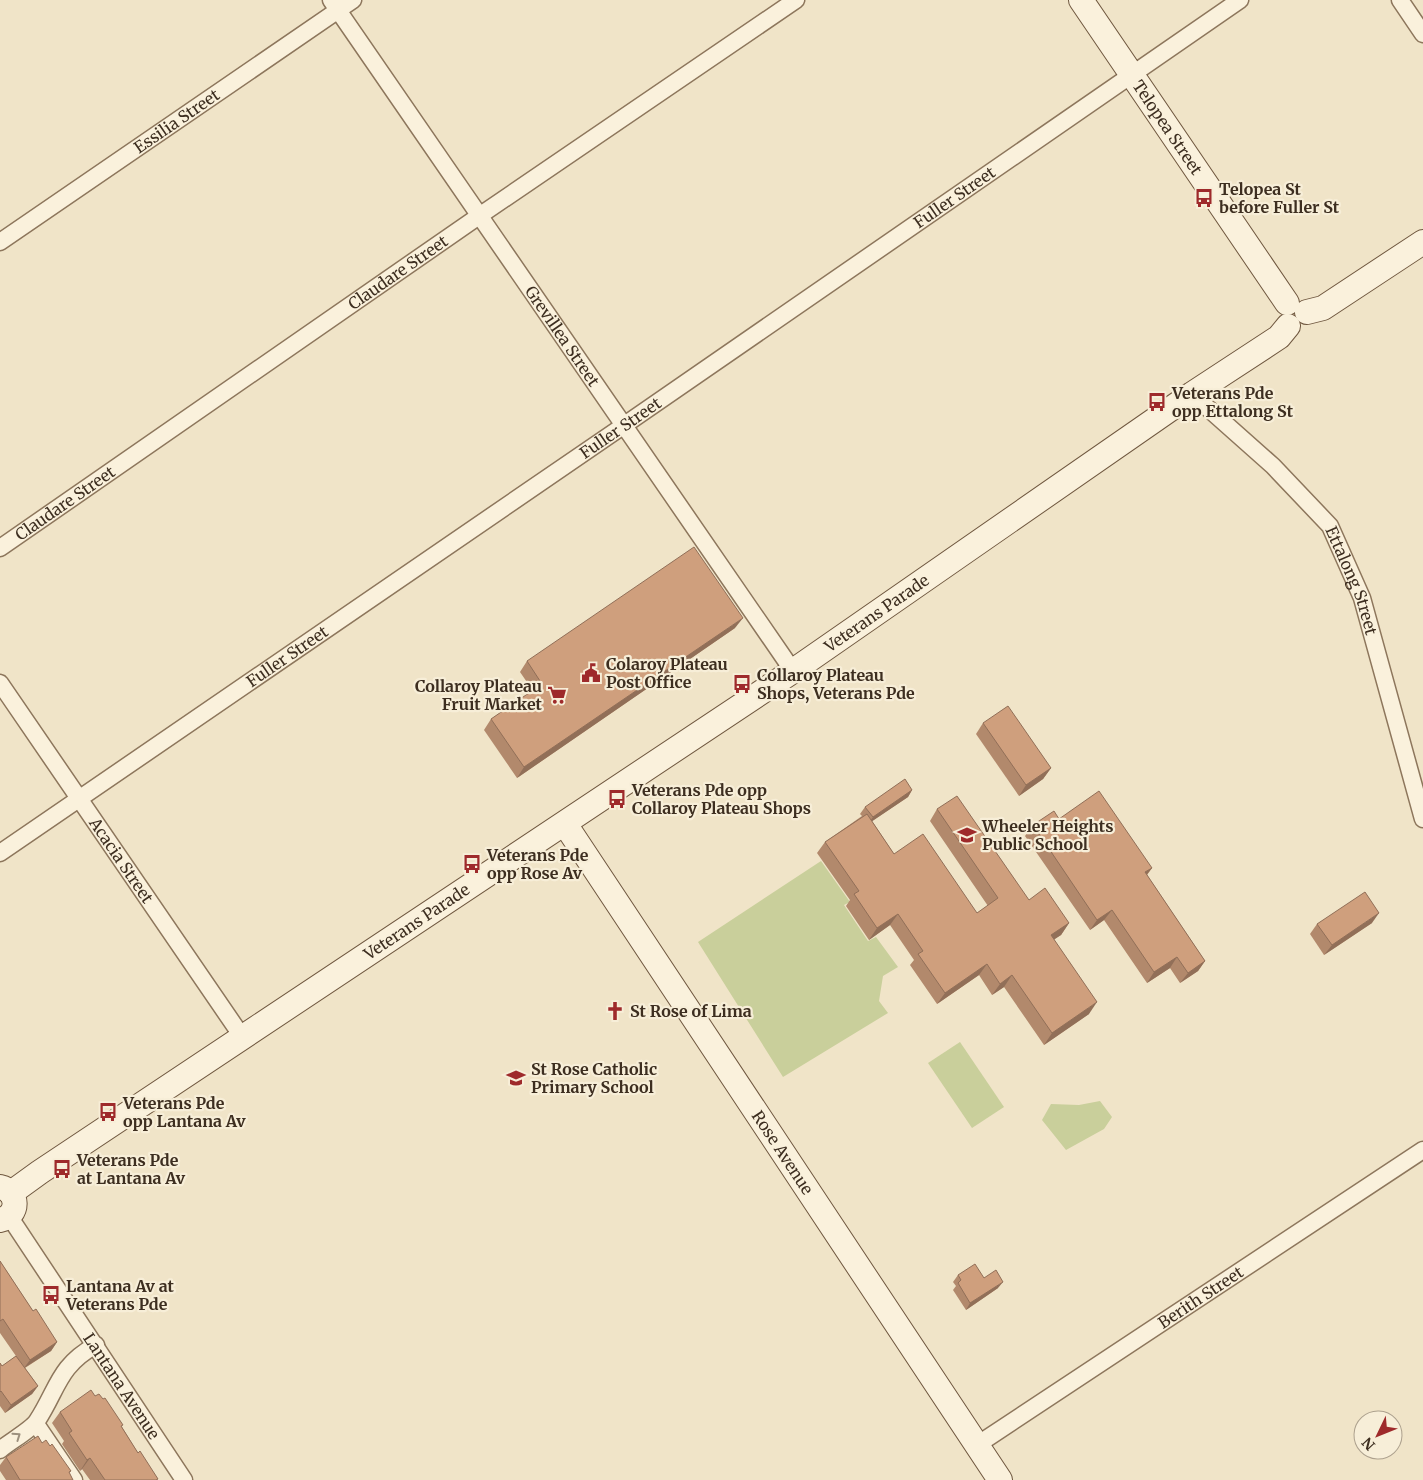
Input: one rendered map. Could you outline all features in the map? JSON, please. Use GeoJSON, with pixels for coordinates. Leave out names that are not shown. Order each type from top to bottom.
{"type":"FeatureCollection","features":[{"type":"Feature","properties":{"kind":"street","name":"Essilia Street"},"geometry":{"type":"LineString","coordinates":[[0,242],[334,5],[353,0]]}},
{"type":"Feature","properties":{"kind":"street","name":"Claudare Street"},"geometry":{"type":"LineString","coordinates":[[0,548],[479,216],[796,0]]}},
{"type":"Feature","properties":{"kind":"street","name":"Telopea Street"},"geometry":{"type":"LineString","coordinates":[[1081,0],[1294,314]]}},
{"type":"Feature","properties":{"kind":"street","name":"Fuller Street"},"geometry":{"type":"LineString","coordinates":[[0,853],[1240,0]]}},
{"type":"Feature","properties":{"kind":"street"},"geometry":{"type":"LineString","coordinates":[[1400,0],[1423,34]]}},
{"type":"Feature","properties":{"kind":"street","name":"Grevillea Street"},"geometry":{"type":"LineString","coordinates":[[334,5],[793,672]]}},
{"type":"Feature","properties":{"kind":"street","name":"Veterans Parade"},"geometry":{"type":"LineString","coordinates":[[6,1190],[40,1172],[244,1038],[793,672],[1192,394],[1279,337],[1294,314],[1323,308],[1423,242]]}},
{"type":"Feature","properties":{"kind":"street","name":"Ettalong Street"},"geometry":{"type":"LineString","coordinates":[[1192,394],[1273,466],[1330,526],[1362,598],[1423,819]]}},
{"type":"Feature","properties":{"kind":"street","name":"Acacia Street"},"geometry":{"type":"LineString","coordinates":[[0,683],[244,1038]]}},
{"type":"Feature","properties":{"kind":"street","name":"Rose Avenue"},"geometry":{"type":"LineString","coordinates":[[565,824],[1000,1480]]}},
{"type":"Feature","properties":{"kind":"street","name":"Berith Street"},"geometry":{"type":"LineString","coordinates":[[977,1445],[1423,1150]]}},
{"type":"Feature","properties":{"kind":"street"},"geometry":{"type":"LineString","coordinates":[[4,1218],[14,1208],[15,1203],[6,1190]]}},
{"type":"Feature","properties":{"kind":"street","name":"Lantana Avenue"},"geometry":{"type":"LineString","coordinates":[[4,1218],[96,1345],[184,1480]]}},
{"type":"Feature","properties":{"kind":"street"},"geometry":{"type":"LineString","coordinates":[[0,1450],[36,1424],[66,1368],[75,1358],[96,1345]]}},
{"type":"Feature","properties":{"kind":"street"},"geometry":{"type":"LineString","coordinates":[[36,1424],[74,1480]]}},
{"type":"Feature","properties":{"kind":"green space"},"geometry":{"type":"Polygon","coordinates":[[[821,861],[850,902],[844,905],[868,941],[876,937],[898,967],[883,976],[879,1001],[888,1013],[783,1077],[698,942],[821,861]]]}},
{"type":"Feature","properties":{"kind":"green space"},"geometry":{"type":"Polygon","coordinates":[[[960,1042],[1004,1107],[972,1128],[928,1063],[960,1042]]]}},
{"type":"Feature","properties":{"kind":"green space"},"geometry":{"type":"Polygon","coordinates":[[[1100,1101],[1112,1117],[1104,1129],[1066,1150],[1042,1120],[1051,1104],[1079,1105],[1100,1101]]]}},
{"type":"Feature","properties":{"kind":"building"},"geometry":{"type":"Polygon","coordinates":[[[694,547],[743,618],[524,767],[491,719],[542,684],[527,661],[694,547]]]}},
{"type":"Feature","properties":{"kind":"building"},"geometry":{"type":"Polygon","coordinates":[[[1008,706],[1051,768],[1026,785],[983,723],[1008,706]]]}},
{"type":"Feature","properties":{"kind":"building"},"geometry":{"type":"Polygon","coordinates":[[[905,779],[912,790],[873,817],[865,807],[905,779]]]}},
{"type":"Feature","properties":{"kind":"building"},"geometry":{"type":"Polygon","coordinates":[[[1099,791],[1152,868],[1145,872],[1205,961],[1188,973],[1177,957],[1154,972],[1112,910],[1097,920],[1033,825],[1054,811],[1059,819],[1099,791]]]}},
{"type":"Feature","properties":{"kind":"building"},"geometry":{"type":"Polygon","coordinates":[[[957,796],[1029,900],[1045,888],[1069,923],[1051,935],[1097,1002],[1052,1033],[1012,975],[1000,984],[987,964],[945,993],[918,954],[923,951],[898,914],[877,928],[854,894],[859,891],[825,842],[867,814],[894,854],[923,834],[977,913],[998,898],[937,809],[957,796]]]}},
{"type":"Feature","properties":{"kind":"building"},"geometry":{"type":"Polygon","coordinates":[[[1365,892],[1379,913],[1332,945],[1317,924],[1365,892]]]}},
{"type":"Feature","properties":{"kind":"building"},"geometry":{"type":"Polygon","coordinates":[[[0,1261],[33,1311],[36,1309],[57,1342],[30,1360],[3,1319],[0,1321],[0,1261]]]}},
{"type":"Feature","properties":{"kind":"building"},"geometry":{"type":"Polygon","coordinates":[[[975,1264],[984,1278],[996,1270],[1003,1282],[970,1303],[958,1283],[961,1280],[958,1275],[975,1264]]]}},
{"type":"Feature","properties":{"kind":"building"},"geometry":{"type":"Polygon","coordinates":[[[16,1356],[38,1386],[11,1405],[0,1392],[0,1363],[2,1366],[16,1356]]]}},
{"type":"Feature","properties":{"kind":"building"},"geometry":{"type":"Polygon","coordinates":[[[91,1390],[95,1396],[99,1394],[103,1399],[105,1398],[123,1425],[121,1426],[138,1453],[140,1451],[158,1479],[105,1480],[90,1458],[87,1460],[69,1433],[72,1431],[60,1412],[91,1390]]]}},
{"type":"Feature","properties":{"kind":"building"},"geometry":{"type":"Polygon","coordinates":[[[38,1436],[42,1443],[46,1440],[50,1446],[52,1444],[71,1471],[69,1472],[73,1480],[20,1480],[6,1457],[38,1436]]]}},
{"type":"Feature","properties":{"kind":"place","name":"Telopea St before Fuller St"},"geometry":{"type":"Point","coordinates":[1204,198]}},
{"type":"Feature","properties":{"kind":"place","name":"Veterans Pde opp Ettalong St"},"geometry":{"type":"Point","coordinates":[1157,402]}},
{"type":"Feature","properties":{"kind":"place","name":"Colaroy Plateau Post Office"},"geometry":{"type":"Point","coordinates":[591,673]}},
{"type":"Feature","properties":{"kind":"place","name":"Collaroy Plateau Shops, Veterans Pde"},"geometry":{"type":"Point","coordinates":[742,684]}},
{"type":"Feature","properties":{"kind":"place","name":"Collaroy Plateau Fruit Market"},"geometry":{"type":"Point","coordinates":[557,695]}},
{"type":"Feature","properties":{"kind":"place","name":"Veterans Pde opp Collaroy Plateau Shops"},"geometry":{"type":"Point","coordinates":[617,799]}},
{"type":"Feature","properties":{"kind":"place","name":"Wheeler Heights Public School"},"geometry":{"type":"Point","coordinates":[967,835]}},
{"type":"Feature","properties":{"kind":"place","name":"Veterans Pde opp Rose Av"},"geometry":{"type":"Point","coordinates":[472,864]}},
{"type":"Feature","properties":{"kind":"place","name":"St Rose of Lima"},"geometry":{"type":"Point","coordinates":[615,1011]}},
{"type":"Feature","properties":{"kind":"place","name":"St Rose Catholic Primary School"},"geometry":{"type":"Point","coordinates":[516,1078]}},
{"type":"Feature","properties":{"kind":"place","name":"Veterans Pde opp Lantana Av"},"geometry":{"type":"Point","coordinates":[108,1112]}},
{"type":"Feature","properties":{"kind":"place","name":"Veterans Pde at Lantana Av"},"geometry":{"type":"Point","coordinates":[62,1169]}},
{"type":"Feature","properties":{"kind":"place","name":"Lantana Av at Veterans Pde"},"geometry":{"type":"Point","coordinates":[51,1295]}}]}
